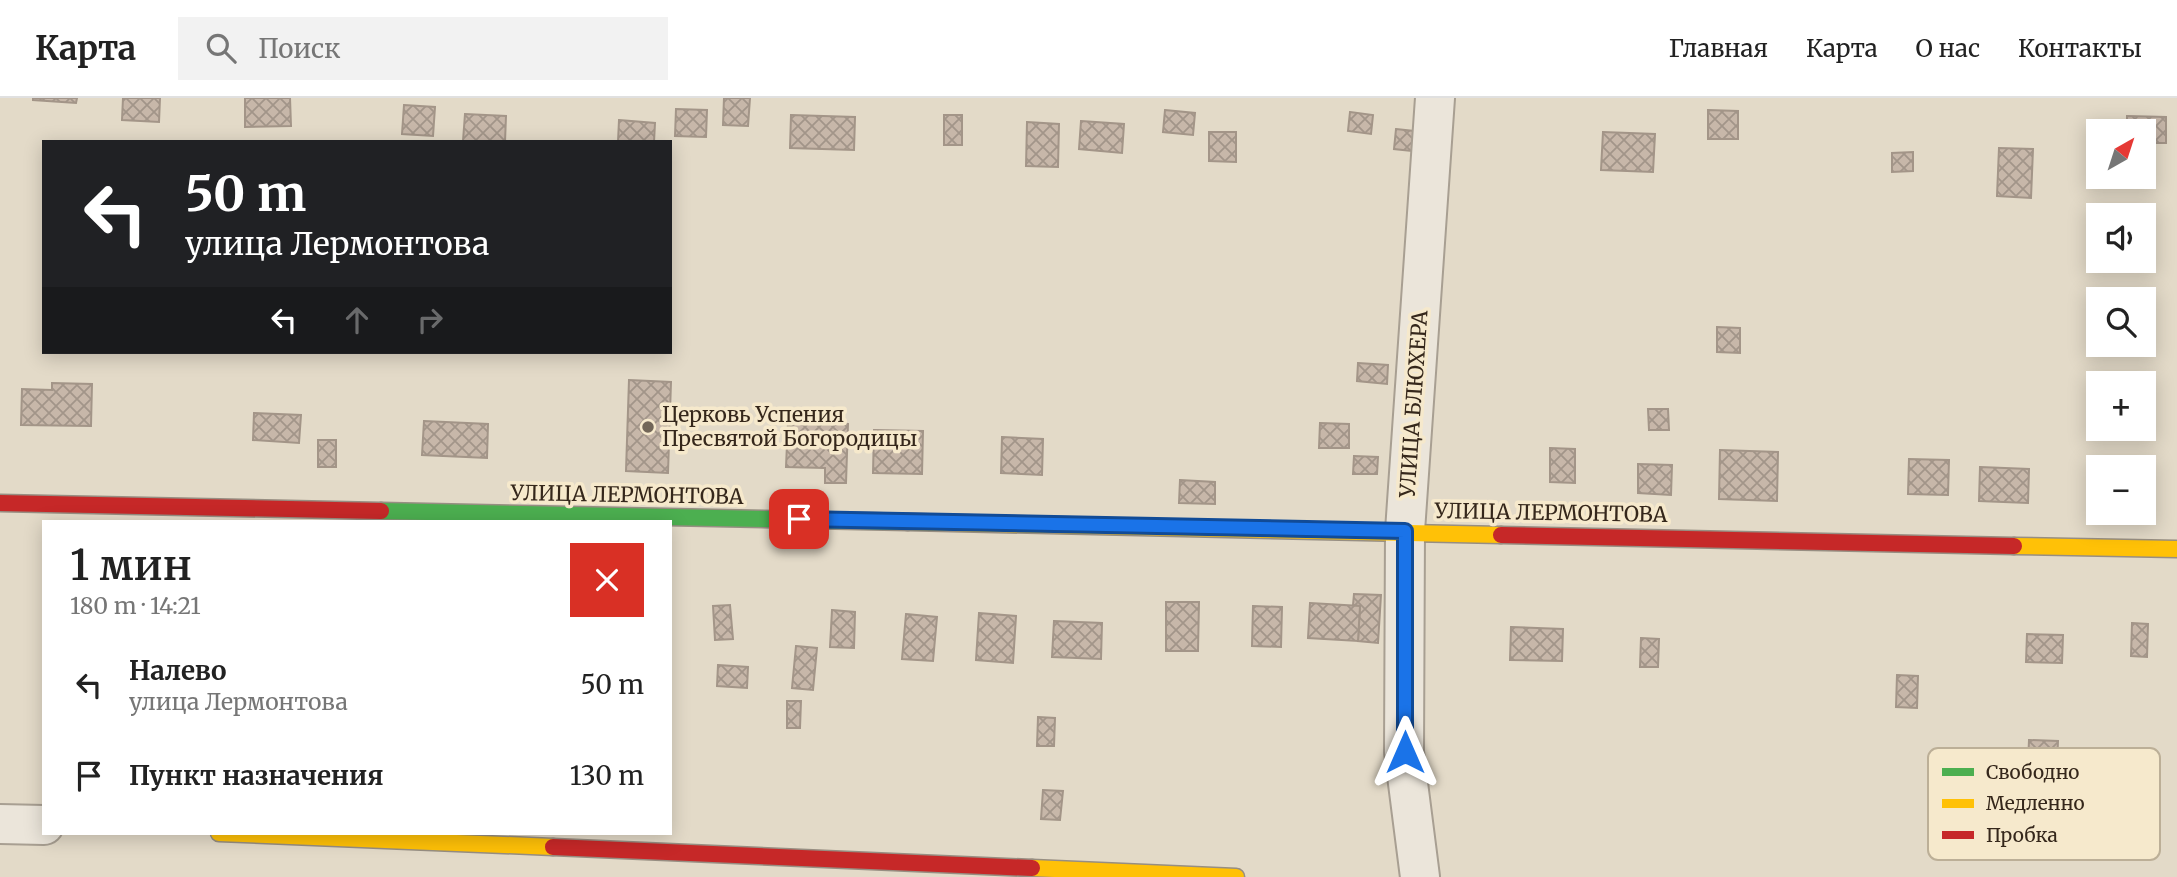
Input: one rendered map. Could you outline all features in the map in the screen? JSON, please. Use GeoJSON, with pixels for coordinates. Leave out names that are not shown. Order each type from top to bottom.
{"type":"FeatureCollection","features":[{"type":"Feature","properties":{"kind":"street","name":"УЛИЦА БЛЮХЕРА"},"geometry":{"type":"LineString","coordinates":[[1420,877],[1405,752],[1405,531],[1435,98]]}},
{"type":"Feature","properties":{"kind":"street","name":"УЛИЦА ЛЕРМОНТОВА"},"geometry":{"type":"LineString","coordinates":[[0,503],[2177,549]]}},
{"type":"Feature","properties":{"kind":"street"},"geometry":{"type":"LineString","coordinates":[[0,824],[42,825]]}},
{"type":"Feature","properties":{"kind":"street"},"geometry":{"type":"LineString","coordinates":[[265,835],[1236,877]]}},
{"type":"Feature","properties":{"kind":"building"},"geometry":{"type":"Polygon","coordinates":[[[33,98],[77,98],[76,103],[33,98]]]}},
{"type":"Feature","properties":{"kind":"building"},"geometry":{"type":"Polygon","coordinates":[[[123,98],[160,98],[159,122],[122,120],[123,98]]]}},
{"type":"Feature","properties":{"kind":"building"},"geometry":{"type":"Polygon","coordinates":[[[245,98],[290,98],[291,126],[245,127],[245,98]]]}},
{"type":"Feature","properties":{"kind":"building"},"geometry":{"type":"Polygon","coordinates":[[[724,98],[750,98],[748,126],[723,125],[724,98]]]}},
{"type":"Feature","properties":{"kind":"building"},"geometry":{"type":"Polygon","coordinates":[[[404,105],[435,107],[433,136],[402,134],[404,105]]]}},
{"type":"Feature","properties":{"kind":"building"},"geometry":{"type":"Polygon","coordinates":[[[676,109],[707,110],[706,137],[675,136],[676,109]]]}},
{"type":"Feature","properties":{"kind":"building"},"geometry":{"type":"Polygon","coordinates":[[[1165,110],[1195,113],[1193,135],[1163,132],[1165,110]]]}},
{"type":"Feature","properties":{"kind":"building"},"geometry":{"type":"Polygon","coordinates":[[[1708,110],[1738,111],[1738,139],[1708,139],[1708,110]]]}},
{"type":"Feature","properties":{"kind":"building"},"geometry":{"type":"Polygon","coordinates":[[[1350,112],[1373,115],[1371,134],[1348,131],[1350,112]]]}},
{"type":"Feature","properties":{"kind":"building"},"geometry":{"type":"Polygon","coordinates":[[[465,114],[506,116],[505,140],[463,140],[465,114]]]}},
{"type":"Feature","properties":{"kind":"building"},"geometry":{"type":"Polygon","coordinates":[[[791,115],[855,117],[854,150],[790,148],[791,115]]]}},
{"type":"Feature","properties":{"kind":"building"},"geometry":{"type":"Polygon","coordinates":[[[944,115],[962,115],[962,145],[944,145],[944,115]]]}},
{"type":"Feature","properties":{"kind":"building"},"geometry":{"type":"Polygon","coordinates":[[[2127,116],[2166,117],[2166,143],[2156,143],[2156,119],[2127,119],[2127,116]]]}},
{"type":"Feature","properties":{"kind":"building"},"geometry":{"type":"Polygon","coordinates":[[[619,120],[655,123],[654,140],[618,140],[619,120]]]}},
{"type":"Feature","properties":{"kind":"building"},"geometry":{"type":"Polygon","coordinates":[[[1081,121],[1124,124],[1122,153],[1079,149],[1081,121]]]}},
{"type":"Feature","properties":{"kind":"building"},"geometry":{"type":"Polygon","coordinates":[[[1027,122],[1059,124],[1058,167],[1026,166],[1027,122]]]}},
{"type":"Feature","properties":{"kind":"building"},"geometry":{"type":"Polygon","coordinates":[[[1396,129],[1423,132],[1421,152],[1394,149],[1396,129]]]}},
{"type":"Feature","properties":{"kind":"building"},"geometry":{"type":"Polygon","coordinates":[[[1209,132],[1236,132],[1236,162],[1209,161],[1209,132]]]}},
{"type":"Feature","properties":{"kind":"building"},"geometry":{"type":"Polygon","coordinates":[[[1603,132],[1655,134],[1653,172],[1601,170],[1603,132]]]}},
{"type":"Feature","properties":{"kind":"building"},"geometry":{"type":"Polygon","coordinates":[[[1999,148],[2033,149],[2031,198],[1997,196],[1999,148]]]}},
{"type":"Feature","properties":{"kind":"building"},"geometry":{"type":"Polygon","coordinates":[[[1913,152],[1913,171],[1892,172],[1892,153],[1913,152]]]}},
{"type":"Feature","properties":{"kind":"building"},"geometry":{"type":"Polygon","coordinates":[[[1717,327],[1740,328],[1740,353],[1717,352],[1717,327]]]}},
{"type":"Feature","properties":{"kind":"building"},"geometry":{"type":"Polygon","coordinates":[[[1358,363],[1388,365],[1387,384],[1357,381],[1358,363]]]}},
{"type":"Feature","properties":{"kind":"building","name":"Церковь Успения Пресвятой Богородицы"},"geometry":{"type":"Polygon","coordinates":[[[629,380],[671,382],[668,473],[626,471],[629,380]]]}},
{"type":"Feature","properties":{"kind":"building"},"geometry":{"type":"Polygon","coordinates":[[[52,383],[92,384],[91,426],[21,425],[22,389],[52,390],[52,383]]]}},
{"type":"Feature","properties":{"kind":"building"},"geometry":{"type":"Polygon","coordinates":[[[1648,409],[1668,409],[1669,430],[1649,430],[1648,409]]]}},
{"type":"Feature","properties":{"kind":"building"},"geometry":{"type":"Polygon","coordinates":[[[254,413],[301,415],[299,443],[253,440],[254,413]]]}},
{"type":"Feature","properties":{"kind":"building"},"geometry":{"type":"Polygon","coordinates":[[[424,421],[488,424],[487,458],[422,455],[424,421]]]}},
{"type":"Feature","properties":{"kind":"building"},"geometry":{"type":"Polygon","coordinates":[[[788,421],[848,424],[846,483],[825,483],[825,468],[786,467],[788,421]]]}},
{"type":"Feature","properties":{"kind":"building"},"geometry":{"type":"Polygon","coordinates":[[[1320,423],[1349,424],[1349,448],[1319,448],[1320,423]]]}},
{"type":"Feature","properties":{"kind":"building"},"geometry":{"type":"Polygon","coordinates":[[[874,430],[923,431],[922,474],[873,473],[874,430]]]}},
{"type":"Feature","properties":{"kind":"building"},"geometry":{"type":"Polygon","coordinates":[[[1002,437],[1043,439],[1042,475],[1001,473],[1002,437]]]}},
{"type":"Feature","properties":{"kind":"building"},"geometry":{"type":"Polygon","coordinates":[[[318,440],[336,440],[336,467],[318,467],[318,440]]]}},
{"type":"Feature","properties":{"kind":"building"},"geometry":{"type":"Polygon","coordinates":[[[1550,448],[1575,449],[1575,483],[1550,482],[1550,448]]]}},
{"type":"Feature","properties":{"kind":"building"},"geometry":{"type":"Polygon","coordinates":[[[1720,450],[1778,452],[1777,501],[1719,499],[1720,450]]]}},
{"type":"Feature","properties":{"kind":"building"},"geometry":{"type":"Polygon","coordinates":[[[1354,456],[1378,457],[1377,474],[1353,474],[1354,456]]]}},
{"type":"Feature","properties":{"kind":"building"},"geometry":{"type":"Polygon","coordinates":[[[1909,459],[1949,460],[1948,495],[1908,494],[1909,459]]]}},
{"type":"Feature","properties":{"kind":"building"},"geometry":{"type":"Polygon","coordinates":[[[1638,464],[1672,465],[1671,495],[1638,493],[1638,464]]]}},
{"type":"Feature","properties":{"kind":"building"},"geometry":{"type":"Polygon","coordinates":[[[1980,467],[2029,469],[2028,503],[1979,501],[1980,467]]]}},
{"type":"Feature","properties":{"kind":"building"},"geometry":{"type":"Polygon","coordinates":[[[1180,480],[1215,482],[1215,504],[1179,503],[1180,480]]]}},
{"type":"Feature","properties":{"kind":"building"},"geometry":{"type":"Polygon","coordinates":[[[1354,594],[1381,595],[1378,643],[1358,641],[1360,606],[1353,605],[1354,594]]]}},
{"type":"Feature","properties":{"kind":"building"},"geometry":{"type":"Polygon","coordinates":[[[1166,602],[1199,602],[1198,651],[1166,651],[1166,602]]]}},
{"type":"Feature","properties":{"kind":"building"},"geometry":{"type":"Polygon","coordinates":[[[1310,603],[1360,606],[1358,641],[1308,638],[1310,603]]]}},
{"type":"Feature","properties":{"kind":"building"},"geometry":{"type":"Polygon","coordinates":[[[730,605],[733,639],[715,640],[713,606],[730,605]]]}},
{"type":"Feature","properties":{"kind":"building"},"geometry":{"type":"Polygon","coordinates":[[[1253,606],[1282,607],[1281,647],[1252,646],[1253,606]]]}},
{"type":"Feature","properties":{"kind":"building"},"geometry":{"type":"Polygon","coordinates":[[[832,610],[855,612],[854,648],[830,647],[832,610]]]}},
{"type":"Feature","properties":{"kind":"building"},"geometry":{"type":"Polygon","coordinates":[[[979,613],[1016,616],[1013,663],[976,660],[979,613]]]}},
{"type":"Feature","properties":{"kind":"building"},"geometry":{"type":"Polygon","coordinates":[[[906,614],[937,617],[933,661],[902,659],[906,614]]]}},
{"type":"Feature","properties":{"kind":"building"},"geometry":{"type":"Polygon","coordinates":[[[1054,621],[1102,623],[1101,659],[1052,657],[1054,621]]]}},
{"type":"Feature","properties":{"kind":"building"},"geometry":{"type":"Polygon","coordinates":[[[2132,623],[2148,624],[2147,657],[2131,656],[2132,623]]]}},
{"type":"Feature","properties":{"kind":"building"},"geometry":{"type":"Polygon","coordinates":[[[1511,627],[1563,629],[1562,661],[1510,660],[1511,627]]]}},
{"type":"Feature","properties":{"kind":"building"},"geometry":{"type":"Polygon","coordinates":[[[2027,634],[2063,635],[2062,663],[2026,662],[2027,634]]]}},
{"type":"Feature","properties":{"kind":"building"},"geometry":{"type":"Polygon","coordinates":[[[1641,638],[1659,639],[1658,667],[1640,667],[1641,638]]]}},
{"type":"Feature","properties":{"kind":"building"},"geometry":{"type":"Polygon","coordinates":[[[796,646],[817,648],[813,690],[792,688],[796,646]]]}},
{"type":"Feature","properties":{"kind":"building"},"geometry":{"type":"Polygon","coordinates":[[[718,665],[748,667],[747,688],[717,686],[718,665]]]}},
{"type":"Feature","properties":{"kind":"building"},"geometry":{"type":"Polygon","coordinates":[[[1897,675],[1918,676],[1917,708],[1896,707],[1897,675]]]}},
{"type":"Feature","properties":{"kind":"building"},"geometry":{"type":"Polygon","coordinates":[[[787,701],[801,701],[800,728],[787,728],[787,701]]]}},
{"type":"Feature","properties":{"kind":"building"},"geometry":{"type":"Polygon","coordinates":[[[1038,717],[1055,718],[1054,746],[1037,746],[1038,717]]]}},
{"type":"Feature","properties":{"kind":"building"},"geometry":{"type":"Polygon","coordinates":[[[2029,740],[2058,741],[2058,748],[2029,748],[2029,740]]]}},
{"type":"Feature","properties":{"kind":"building"},"geometry":{"type":"Polygon","coordinates":[[[1043,790],[1063,791],[1060,820],[1041,819],[1043,790]]]}},
{"type":"Feature","properties":{"kind":"traffic: fast"},"geometry":{"type":"LineString","coordinates":[[381,511],[908,522]]}},
{"type":"Feature","properties":{"kind":"traffic: slow"},"geometry":{"type":"LineString","coordinates":[[908,522],[1501,535]]}},
{"type":"Feature","properties":{"kind":"traffic: slow"},"geometry":{"type":"LineString","coordinates":[[2014,546],[2177,549]]}},
{"type":"Feature","properties":{"kind":"traffic: slow"},"geometry":{"type":"LineString","coordinates":[[267,835],[553,847]]}},
{"type":"Feature","properties":{"kind":"traffic: slow"},"geometry":{"type":"LineString","coordinates":[[1032,868],[1236,877]]}},
{"type":"Feature","properties":{"kind":"traffic: jam"},"geometry":{"type":"LineString","coordinates":[[0,503],[381,511]]}},
{"type":"Feature","properties":{"kind":"traffic: jam"},"geometry":{"type":"LineString","coordinates":[[1501,535],[2014,546]]}},
{"type":"Feature","properties":{"kind":"traffic: jam"},"geometry":{"type":"LineString","coordinates":[[553,847],[1032,868]]}},
{"type":"Feature","properties":{"kind":"place","name":"Церковь Успения Пресвятой Богородицы"},"geometry":{"type":"Point","coordinates":[648,427]}},
{"type":"Feature","properties":{"kind":"route"},"geometry":{"type":"LineString","coordinates":[[799,519],[1405,531],[1405,752]]}}]}
